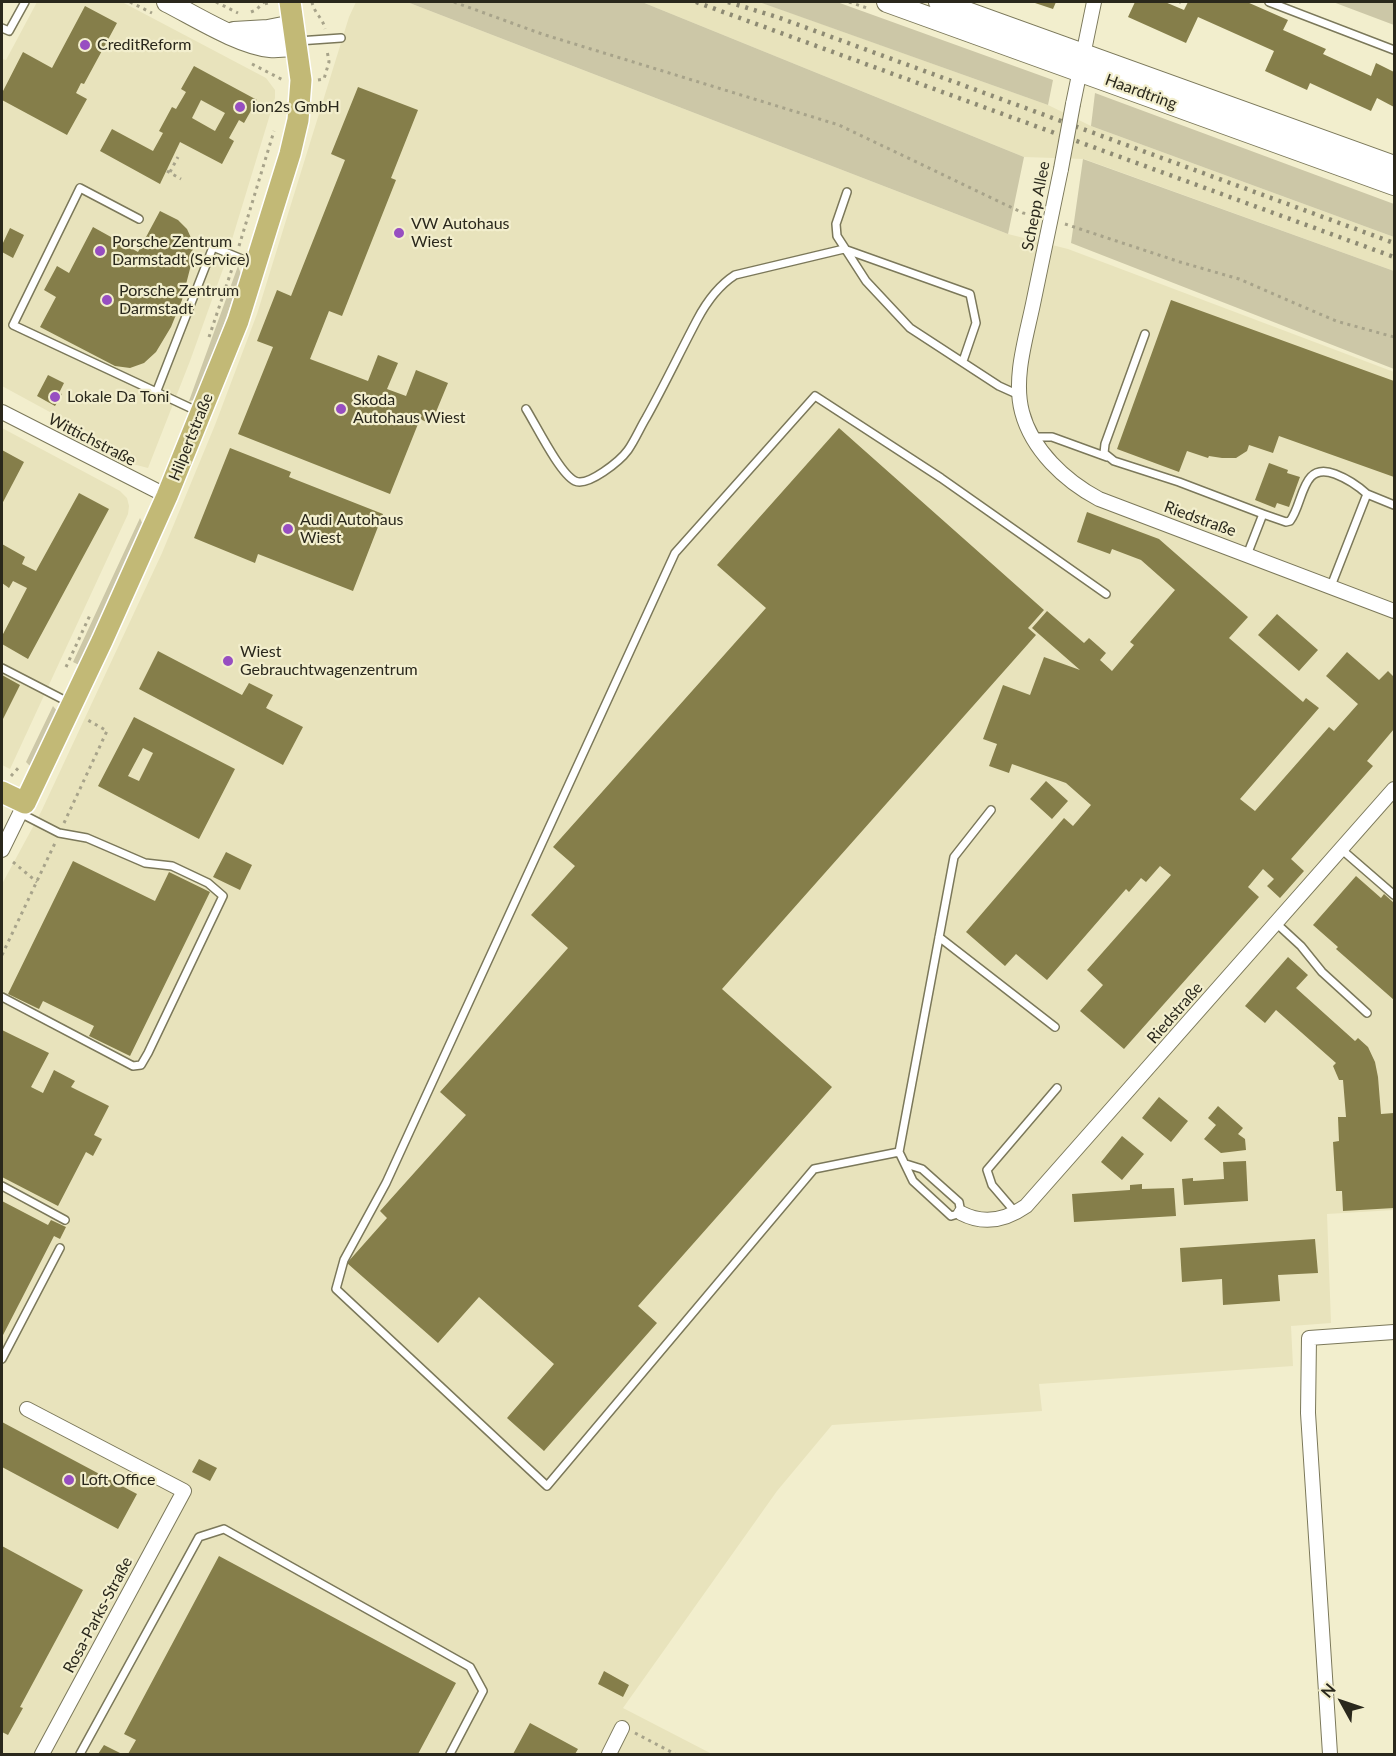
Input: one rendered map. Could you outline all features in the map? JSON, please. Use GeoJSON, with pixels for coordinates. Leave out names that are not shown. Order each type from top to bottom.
{"type":"FeatureCollection","features":[{"type":"Feature","properties":{"kind":"main road"},"geometry":{"type":"LineString","coordinates":[[167,2],[228,33],[268,30],[296,37]]}},
{"type":"Feature","properties":{"kind":"main road","name":"Hilpertstraße"},"geometry":{"type":"LineString","coordinates":[[22,808],[63,699],[167,496],[238,321],[296,128],[301,90],[290,2]]}},
{"type":"Feature","properties":{"kind":"main road","name":"Haardtring"},"geometry":{"type":"LineString","coordinates":[[887,2],[1082,61],[1395,166]]}},
{"type":"Feature","properties":{"kind":"main road","name":"Haardtring"},"geometry":{"type":"LineString","coordinates":[[939,2],[1395,185]]}},
{"type":"Feature","properties":{"kind":"main road"},"geometry":{"type":"LineString","coordinates":[[4,787],[22,808]]}},
{"type":"Feature","properties":{"kind":"street","name":"Schepp Allee"},"geometry":{"type":"LineString","coordinates":[[1024,418],[1019,394],[1021,363],[1094,2]]}},
{"type":"Feature","properties":{"kind":"street","name":"Wittichstraße"},"geometry":{"type":"LineString","coordinates":[[2,412],[167,496]]}},
{"type":"Feature","properties":{"kind":"street","name":"Riedstraße"},"geometry":{"type":"LineString","coordinates":[[1024,418],[1032,437],[1057,468],[1090,494],[1108,503],[1395,611]]}},
{"type":"Feature","properties":{"kind":"street","name":"Riedstraße"},"geometry":{"type":"LineString","coordinates":[[961,1214],[970,1218],[993,1220],[1016,1213],[1036,1197],[1395,789]]}},
{"type":"Feature","properties":{"kind":"street","name":"Hilpertstraße"},"geometry":{"type":"LineString","coordinates":[[2,850],[22,808]]}},
{"type":"Feature","properties":{"kind":"street"},"geometry":{"type":"LineString","coordinates":[[1330,1755],[1308,1413],[1309,1338],[1395,1332]]}},
{"type":"Feature","properties":{"kind":"street","name":"Rosa-Parks-Straße"},"geometry":{"type":"LineString","coordinates":[[27,1409],[184,1491],[42,1755]]}},
{"type":"Feature","properties":{"kind":"street"},"geometry":{"type":"LineString","coordinates":[[609,1755],[622,1728]]}},
{"type":"Feature","properties":{"kind":"lane"},"geometry":{"type":"LineString","coordinates":[[2,28],[9,31],[25,2]]}},
{"type":"Feature","properties":{"kind":"lane"},"geometry":{"type":"LineString","coordinates":[[1269,2],[1395,50]]}},
{"type":"Feature","properties":{"kind":"lane"},"geometry":{"type":"LineString","coordinates":[[296,37],[341,38]]}},
{"type":"Feature","properties":{"kind":"lane"},"geometry":{"type":"LineString","coordinates":[[139,219],[80,188],[14,325],[201,414]]}},
{"type":"Feature","properties":{"kind":"lane"},"geometry":{"type":"LineString","coordinates":[[847,192],[836,224],[837,236],[866,281],[910,328],[1006,390],[1019,394]]}},
{"type":"Feature","properties":{"kind":"lane"},"geometry":{"type":"LineString","coordinates":[[156,393],[213,247],[256,264]]}},
{"type":"Feature","properties":{"kind":"lane"},"geometry":{"type":"LineString","coordinates":[[526,409],[567,474],[575,481],[586,483],[601,474],[627,451],[669,377],[698,318],[720,285],[735,275],[844,249],[970,294],[976,323],[963,362]]}},
{"type":"Feature","properties":{"kind":"lane"},"geometry":{"type":"LineString","coordinates":[[1107,457],[1105,444],[1145,334]]}},
{"type":"Feature","properties":{"kind":"lane"},"geometry":{"type":"LineString","coordinates":[[899,1152],[814,1169],[547,1486],[336,1289],[344,1260],[386,1183],[675,553],[815,396],[941,478],[1106,594]]}},
{"type":"Feature","properties":{"kind":"lane"},"geometry":{"type":"LineString","coordinates":[[1032,437],[1052,437],[1286,522],[1290,521],[1308,481],[1319,471],[1326,471],[1354,482],[1367,494],[1395,505]]}},
{"type":"Feature","properties":{"kind":"lane"},"geometry":{"type":"LineString","coordinates":[[1331,586],[1367,494]]}},
{"type":"Feature","properties":{"kind":"lane"},"geometry":{"type":"LineString","coordinates":[[1247,555],[1263,513]]}},
{"type":"Feature","properties":{"kind":"lane"},"geometry":{"type":"LineString","coordinates":[[2,668],[63,699]]}},
{"type":"Feature","properties":{"kind":"lane"},"geometry":{"type":"LineString","coordinates":[[2,997],[133,1066],[141,1065],[223,896],[208,883],[172,866],[145,863],[87,838],[59,833],[22,808]]}},
{"type":"Feature","properties":{"kind":"lane"},"geometry":{"type":"LineString","coordinates":[[906,1164],[922,1169],[959,1202],[961,1214],[951,1216],[913,1180],[899,1152],[954,857],[991,810]]}},
{"type":"Feature","properties":{"kind":"lane"},"geometry":{"type":"LineString","coordinates":[[1341,849],[1395,895]]}},
{"type":"Feature","properties":{"kind":"lane"},"geometry":{"type":"LineString","coordinates":[[1387,888],[1395,884]]}},
{"type":"Feature","properties":{"kind":"lane"},"geometry":{"type":"LineString","coordinates":[[1276,923],[1301,946],[1322,972],[1367,1013]]}},
{"type":"Feature","properties":{"kind":"lane"},"geometry":{"type":"LineString","coordinates":[[939,937],[1055,1027]]}},
{"type":"Feature","properties":{"kind":"lane"},"geometry":{"type":"LineString","coordinates":[[1016,1213],[992,1185],[987,1170],[1057,1088]]}},
{"type":"Feature","properties":{"kind":"lane"},"geometry":{"type":"LineString","coordinates":[[2,1186],[65,1220]]}},
{"type":"Feature","properties":{"kind":"lane"},"geometry":{"type":"LineString","coordinates":[[2,1359],[60,1248]]}},
{"type":"Feature","properties":{"kind":"lane"},"geometry":{"type":"LineString","coordinates":[[80,1755],[199,1537],[224,1529],[470,1667],[483,1691],[450,1755]]}},
{"type":"Feature","properties":{"kind":"path"},"geometry":{"type":"LineString","coordinates":[[216,2],[237,13],[256,10],[266,3]]}},
{"type":"Feature","properties":{"kind":"path"},"geometry":{"type":"LineString","coordinates":[[312,2],[316,13],[324,21]]}},
{"type":"Feature","properties":{"kind":"path"},"geometry":{"type":"LineString","coordinates":[[454,2],[543,34],[839,125],[1023,213],[1051,219],[1239,279],[1336,321],[1395,337]]}},
{"type":"Feature","properties":{"kind":"path"},"geometry":{"type":"LineString","coordinates":[[270,68],[270,73],[280,80]]}},
{"type":"Feature","properties":{"kind":"path"},"geometry":{"type":"LineString","coordinates":[[206,346],[275,129]]}},
{"type":"Feature","properties":{"kind":"path"},"geometry":{"type":"LineString","coordinates":[[178,157],[168,172],[181,178]]}},
{"type":"Feature","properties":{"kind":"path"},"geometry":{"type":"LineString","coordinates":[[63,699],[93,609]]}},
{"type":"Feature","properties":{"kind":"path"},"geometry":{"type":"LineString","coordinates":[[4,787],[25,756]]}},
{"type":"Feature","properties":{"kind":"path"},"geometry":{"type":"LineString","coordinates":[[13,862],[37,882]]}},
{"type":"Feature","properties":{"kind":"path"},"geometry":{"type":"LineString","coordinates":[[622,1728],[675,1755]]}},
{"type":"Feature","properties":{"kind":"shaded area"},"geometry":{"type":"Polygon","coordinates":[[[37,2],[122,2],[266,78],[275,90],[275,98],[223,269],[148,468],[125,462],[67,431],[70,423],[2,386],[2,59],[6,60],[37,2]]]}},
{"type":"Feature","properties":{"kind":"shaded area"},"geometry":{"type":"Polygon","coordinates":[[[356,2],[407,2],[1008,234],[1068,249],[1394,372],[1394,1210],[1327,1214],[1331,1323],[1291,1326],[1293,1366],[1039,1384],[1042,1411],[832,1425],[777,1491],[623,1708],[712,1754],[2,1754],[2,884],[41,812],[162,553],[215,425],[257,314],[349,17],[356,2]]]}},
{"type":"Feature","properties":{"kind":"shaded area"},"geometry":{"type":"Polygon","coordinates":[[[407,2],[642,2],[1024,157],[1008,234],[407,2]]]}},
{"type":"Feature","properties":{"kind":"shaded area"},"geometry":{"type":"Polygon","coordinates":[[[642,2],[760,2],[1048,105],[1091,126],[1394,237],[1394,271],[1084,159],[1024,157],[642,2]]]}},
{"type":"Feature","properties":{"kind":"shaded area"},"geometry":{"type":"Polygon","coordinates":[[[759,2],[837,2],[1053,80],[1048,105],[759,2]]]}},
{"type":"Feature","properties":{"kind":"shaded area"},"geometry":{"type":"Polygon","coordinates":[[[1333,2],[1394,2],[1394,25],[1333,2]]]}},
{"type":"Feature","properties":{"kind":"shaded area"},"geometry":{"type":"Polygon","coordinates":[[[1095,93],[1394,204],[1394,237],[1091,126],[1095,93]]]}},
{"type":"Feature","properties":{"kind":"shaded area"},"geometry":{"type":"Polygon","coordinates":[[[1083,159],[1394,271],[1394,369],[1071,243],[1083,159]]]}},
{"type":"Feature","properties":{"kind":"shaded area"},"geometry":{"type":"Polygon","coordinates":[[[238,266],[241,274],[214,353],[194,400],[189,401],[238,266]]]}},
{"type":"Feature","properties":{"kind":"shaded area"},"geometry":{"type":"Polygon","coordinates":[[[2,428],[120,491],[127,498],[129,506],[128,514],[10,769],[2,765],[2,428]]]}},
{"type":"Feature","properties":{"kind":"shaded area"},"geometry":{"type":"Polygon","coordinates":[[[140,518],[143,525],[141,531],[79,665],[73,662],[140,518]]]}},
{"type":"Feature","properties":{"kind":"shaded area"},"geometry":{"type":"Polygon","coordinates":[[[53,706],[57,711],[30,766],[26,762],[53,706]]]}},
{"type":"Feature","properties":{"kind":"building"},"geometry":{"type":"Polygon","coordinates":[[[1032,2],[1056,2],[1053,9],[1032,2]]]}},
{"type":"Feature","properties":{"kind":"building"},"geometry":{"type":"Polygon","coordinates":[[[1135,2],[1165,2],[1184,10],[1188,2],[1247,2],[1288,20],[1283,30],[1326,49],[1323,54],[1371,76],[1376,63],[1394,72],[1394,107],[1377,98],[1371,111],[1310,83],[1307,90],[1265,71],[1274,51],[1198,17],[1186,43],[1128,17],[1135,2]]]}},
{"type":"Feature","properties":{"kind":"building"},"geometry":{"type":"Polygon","coordinates":[[[85,6],[117,23],[84,84],[81,83],[76,93],[87,99],[67,135],[2,100],[2,93],[23,52],[52,68],[85,6]]]}},
{"type":"Feature","properties":{"kind":"building"},"geometry":{"type":"Polygon","coordinates":[[[194,66],[257,100],[244,123],[239,120],[229,138],[234,141],[222,164],[180,142],[160,184],[100,151],[112,129],[153,151],[163,133],[159,131],[172,107],[176,109],[186,92],[181,89],[194,66]],[[201,100],[192,118],[215,131],[225,113],[201,100]]]}},
{"type":"Feature","properties":{"kind":"building"},"geometry":{"type":"Polygon","coordinates":[[[358,87],[418,110],[391,178],[396,180],[342,316],[329,311],[310,359],[368,381],[378,355],[398,363],[387,389],[406,396],[416,370],[448,383],[431,424],[420,419],[390,494],[238,434],[273,347],[257,341],[277,290],[291,296],[345,160],[331,154],[358,87]]]}},
{"type":"Feature","properties":{"kind":"building"},"geometry":{"type":"Polygon","coordinates":[[[160,211],[178,220],[187,229],[192,240],[193,257],[182,300],[171,327],[156,352],[144,363],[130,368],[115,366],[40,327],[56,297],[44,290],[57,266],[69,273],[93,227],[138,252],[160,211]]]}},
{"type":"Feature","properties":{"kind":"building"},"geometry":{"type":"Polygon","coordinates":[[[10,228],[24,235],[13,258],[2,252],[2,245],[10,228]]]}},
{"type":"Feature","properties":{"kind":"building"},"geometry":{"type":"Polygon","coordinates":[[[1171,300],[1394,381],[1394,477],[1279,436],[1273,453],[1249,445],[1247,451],[1236,458],[1209,456],[1208,458],[1187,451],[1179,472],[1117,449],[1171,300]]]}},
{"type":"Feature","properties":{"kind":"building"},"geometry":{"type":"Polygon","coordinates":[[[48,375],[64,383],[59,393],[62,394],[55,406],[37,396],[48,375]]]}},
{"type":"Feature","properties":{"kind":"building"},"geometry":{"type":"Polygon","coordinates":[[[839,428],[1044,610],[1028,628],[1036,635],[722,989],[832,1087],[638,1306],[657,1323],[544,1451],[507,1418],[554,1364],[479,1297],[438,1343],[347,1263],[387,1218],[380,1211],[466,1115],[440,1092],[568,948],[531,915],[575,866],[553,847],[766,608],[717,565],[839,428]]]}},
{"type":"Feature","properties":{"kind":"building"},"geometry":{"type":"Polygon","coordinates":[[[230,448],[291,472],[289,477],[383,514],[353,591],[258,554],[255,563],[194,538],[230,448]]]}},
{"type":"Feature","properties":{"kind":"building"},"geometry":{"type":"Polygon","coordinates":[[[2,450],[24,462],[2,504],[2,450]]]}},
{"type":"Feature","properties":{"kind":"building"},"geometry":{"type":"Polygon","coordinates":[[[1269,463],[1300,477],[1289,507],[1277,503],[1275,508],[1255,500],[1269,463]]]}},
{"type":"Feature","properties":{"kind":"building"},"geometry":{"type":"Polygon","coordinates":[[[79,493],[109,509],[28,659],[2,644],[2,636],[27,588],[13,581],[9,588],[2,583],[2,544],[25,557],[22,564],[36,571],[79,493]]]}},
{"type":"Feature","properties":{"kind":"building"},"geometry":{"type":"Polygon","coordinates":[[[1087,512],[1159,539],[1248,617],[1229,638],[1303,702],[1306,698],[1319,708],[1240,799],[1255,811],[1329,727],[1334,731],[1358,704],[1326,676],[1347,652],[1379,680],[1388,671],[1394,677],[1394,729],[1367,761],[1373,766],[1291,859],[1304,871],[1280,898],[1267,886],[1274,879],[1263,869],[1248,887],[1259,897],[1124,1049],[1080,1011],[1103,985],[1087,970],[1171,875],[1160,866],[1146,882],[1141,878],[1129,892],[1126,889],[1047,980],[1016,954],[1005,966],[966,932],[1064,818],[1073,826],[1091,805],[1066,783],[1012,764],[1009,773],[989,766],[997,744],[983,739],[1003,685],[1030,695],[1044,657],[1080,670],[1032,628],[1047,611],[1084,643],[1089,638],[1106,653],[1100,660],[1112,671],[1134,645],[1130,642],[1175,590],[1141,560],[1112,549],[1110,554],[1077,542],[1087,512]]]}},
{"type":"Feature","properties":{"kind":"building"},"geometry":{"type":"Polygon","coordinates":[[[1277,614],[1318,650],[1299,671],[1258,635],[1277,614]]]}},
{"type":"Feature","properties":{"kind":"building"},"geometry":{"type":"Polygon","coordinates":[[[158,651],[242,695],[249,683],[273,695],[266,708],[303,727],[283,765],[139,689],[158,651]]]}},
{"type":"Feature","properties":{"kind":"building"},"geometry":{"type":"Polygon","coordinates":[[[2,675],[20,685],[2,721],[2,675]]]}},
{"type":"Feature","properties":{"kind":"building"},"geometry":{"type":"Polygon","coordinates":[[[134,717],[235,769],[199,839],[98,786],[134,717]],[[143,748],[128,776],[139,781],[153,753],[143,748]]]}},
{"type":"Feature","properties":{"kind":"building"},"geometry":{"type":"Polygon","coordinates":[[[1046,781],[1068,801],[1052,819],[1030,799],[1046,781]]]}},
{"type":"Feature","properties":{"kind":"building"},"geometry":{"type":"Polygon","coordinates":[[[226,852],[252,865],[240,890],[213,877],[226,852]]]}},
{"type":"Feature","properties":{"kind":"building"},"geometry":{"type":"Polygon","coordinates":[[[73,861],[155,901],[169,872],[210,892],[130,1056],[89,1036],[94,1026],[43,1001],[39,1009],[8,994],[73,861]]]}},
{"type":"Feature","properties":{"kind":"building"},"geometry":{"type":"Polygon","coordinates":[[[1356,876],[1381,898],[1384,894],[1394,903],[1394,1000],[1336,949],[1338,947],[1313,925],[1356,876]]]}},
{"type":"Feature","properties":{"kind":"building"},"geometry":{"type":"Polygon","coordinates":[[[1288,957],[1308,975],[1296,988],[1355,1041],[1358,1038],[1368,1047],[1375,1062],[1381,1114],[1394,1113],[1394,1208],[1343,1211],[1342,1191],[1336,1191],[1333,1142],[1339,1141],[1338,1117],[1346,1117],[1343,1080],[1339,1080],[1333,1066],[1336,1063],[1276,1010],[1265,1023],[1245,1006],[1288,957]]]}},
{"type":"Feature","properties":{"kind":"building"},"geometry":{"type":"Polygon","coordinates":[[[2,1030],[49,1053],[31,1087],[43,1093],[54,1070],[75,1081],[71,1087],[109,1106],[94,1135],[102,1139],[93,1156],[86,1152],[58,1206],[2,1177],[2,1030]]]}},
{"type":"Feature","properties":{"kind":"building"},"geometry":{"type":"Polygon","coordinates":[[[1159,1097],[1188,1121],[1171,1142],[1142,1118],[1159,1097]]]}},
{"type":"Feature","properties":{"kind":"building"},"geometry":{"type":"Polygon","coordinates":[[[1218,1106],[1243,1128],[1238,1134],[1245,1139],[1246,1150],[1221,1153],[1204,1139],[1216,1125],[1208,1118],[1218,1106]]]}},
{"type":"Feature","properties":{"kind":"building"},"geometry":{"type":"Polygon","coordinates":[[[1122,1136],[1144,1154],[1122,1180],[1101,1162],[1122,1136]]]}},
{"type":"Feature","properties":{"kind":"building"},"geometry":{"type":"Polygon","coordinates":[[[1246,1161],[1248,1201],[1184,1205],[1182,1179],[1193,1178],[1193,1181],[1224,1179],[1223,1162],[1246,1161]]]}},
{"type":"Feature","properties":{"kind":"building"},"geometry":{"type":"Polygon","coordinates":[[[1142,1184],[1142,1189],[1174,1188],[1176,1216],[1074,1222],[1072,1194],[1130,1190],[1130,1185],[1142,1184]]]}},
{"type":"Feature","properties":{"kind":"building"},"geometry":{"type":"Polygon","coordinates":[[[2,1201],[48,1225],[51,1220],[66,1227],[60,1239],[54,1236],[2,1337],[2,1201]]]}},
{"type":"Feature","properties":{"kind":"building"},"geometry":{"type":"Polygon","coordinates":[[[1315,1239],[1318,1273],[1278,1275],[1280,1301],[1223,1305],[1222,1279],[1182,1282],[1180,1248],[1315,1239]]]}},
{"type":"Feature","properties":{"kind":"building","name":"Loft Office"},"geometry":{"type":"Polygon","coordinates":[[[2,1422],[137,1494],[118,1529],[2,1467],[2,1422]]]}},
{"type":"Feature","properties":{"kind":"building"},"geometry":{"type":"Polygon","coordinates":[[[199,1459],[217,1468],[210,1481],[192,1472],[199,1459]]]}},
{"type":"Feature","properties":{"kind":"building"},"geometry":{"type":"Polygon","coordinates":[[[2,1546],[83,1590],[20,1707],[23,1708],[8,1735],[2,1732],[2,1546]]]}},
{"type":"Feature","properties":{"kind":"building"},"geometry":{"type":"Polygon","coordinates":[[[219,1556],[456,1683],[418,1754],[128,1754],[136,1740],[124,1734],[219,1556]]]}},
{"type":"Feature","properties":{"kind":"building"},"geometry":{"type":"Polygon","coordinates":[[[604,1671],[629,1685],[623,1697],[598,1684],[604,1671]]]}},
{"type":"Feature","properties":{"kind":"building"},"geometry":{"type":"Polygon","coordinates":[[[530,1723],[578,1749],[575,1754],[513,1754],[530,1723]]]}},
{"type":"Feature","properties":{"kind":"building"},"geometry":{"type":"Polygon","coordinates":[[[104,1745],[122,1754],[98,1754],[104,1745]]]}},
{"type":"Feature","properties":{"kind":"railway"},"geometry":{"type":"LineString","coordinates":[[696,2],[1394,257]]}},
{"type":"Feature","properties":{"kind":"railway"},"geometry":{"type":"LineString","coordinates":[[728,2],[777,17],[1394,243]]}},
{"type":"Feature","properties":{"kind":"place","name":"CreditReform"},"geometry":{"type":"Point","coordinates":[85,45]}},
{"type":"Feature","properties":{"kind":"place","name":"ion2s GmbH"},"geometry":{"type":"Point","coordinates":[240,107]}},
{"type":"Feature","properties":{"kind":"place","name":"VW Autohaus Wiest"},"geometry":{"type":"Point","coordinates":[399,233]}},
{"type":"Feature","properties":{"kind":"place","name":"Porsche Zentrum Darmstadt (Service)"},"geometry":{"type":"Point","coordinates":[100,251]}},
{"type":"Feature","properties":{"kind":"place","name":"Porsche Zentrum Darmstadt"},"geometry":{"type":"Point","coordinates":[107,300]}},
{"type":"Feature","properties":{"kind":"place","name":"Lokale Da Toni"},"geometry":{"type":"Point","coordinates":[55,397]}},
{"type":"Feature","properties":{"kind":"place","name":"Skoda Autohaus Wiest"},"geometry":{"type":"Point","coordinates":[341,409]}},
{"type":"Feature","properties":{"kind":"place","name":"Audi Autohaus Wiest"},"geometry":{"type":"Point","coordinates":[288,529]}},
{"type":"Feature","properties":{"kind":"place","name":"Wiest Gebrauchtwagenzentrum"},"geometry":{"type":"Point","coordinates":[228,661]}},
{"type":"Feature","properties":{"kind":"place","name":"Loft Office"},"geometry":{"type":"Point","coordinates":[69,1480]}}]}
